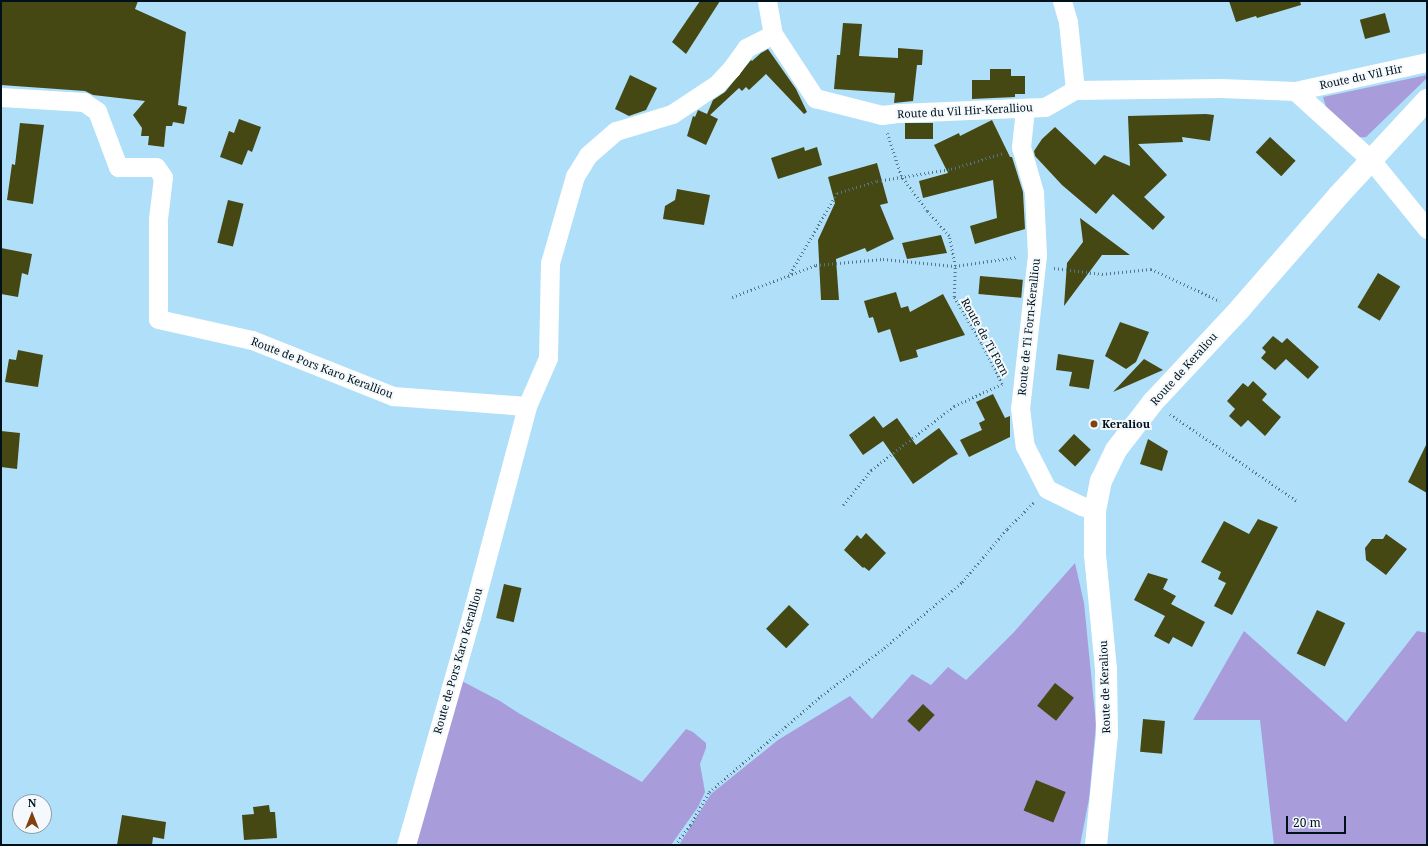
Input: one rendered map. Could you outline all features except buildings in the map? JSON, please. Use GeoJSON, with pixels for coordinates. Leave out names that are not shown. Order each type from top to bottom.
{"type":"FeatureCollection","features":[{"type":"Feature","properties":{"kind":"street","name":"Route du Vil Hir-Keralliou"},"geometry":{"type":"LineString","coordinates":[[767,1],[773,34],[815,98],[882,115],[1045,107],[1075,90],[1220,88],[1294,91]]}},
{"type":"Feature","properties":{"kind":"street"},"geometry":{"type":"LineString","coordinates":[[1062,1],[1068,22],[1075,90]]}},
{"type":"Feature","properties":{"kind":"street","name":"Route de Pors Karo Keralliou"},"geometry":{"type":"LineString","coordinates":[[406,845],[471,617],[527,406],[548,358],[550,264],[575,176],[588,155],[616,131],[672,114],[717,84],[731,69],[746,48],[773,34]]}},
{"type":"Feature","properties":{"kind":"street","name":"Route du Vil Hir"},"geometry":{"type":"LineString","coordinates":[[1294,91],[1427,62]]}},
{"type":"Feature","properties":{"kind":"street"},"geometry":{"type":"LineString","coordinates":[[1294,91],[1371,160],[1427,230]]}},
{"type":"Feature","properties":{"kind":"street","name":"Route de Pors Karo Keralliou"},"geometry":{"type":"LineString","coordinates":[[1,97],[84,102],[97,111],[118,167],[156,167],[163,177],[158,219],[158,319],[252,340],[393,396],[527,406]]}},
{"type":"Feature","properties":{"kind":"street","name":"Route de Keraliou"},"geometry":{"type":"LineString","coordinates":[[1096,845],[1108,734],[1106,669],[1095,554],[1095,510],[1101,481],[1116,450],[1153,402],[1239,310],[1371,160],[1427,100]]}},
{"type":"Feature","properties":{"kind":"street","name":"Route de Ti Forn-Keralliou"},"geometry":{"type":"LineString","coordinates":[[1024,109],[1021,147],[1034,192],[1037,255],[1020,408],[1025,446],[1048,489]]}},
{"type":"Feature","properties":{"kind":"street"},"geometry":{"type":"LineString","coordinates":[[1048,489],[1082,506],[1095,510]]}},
{"type":"Feature","properties":{"kind":"path","name":"Route de Ti Forn"},"geometry":{"type":"LineString","coordinates":[[843,505],[871,470],[954,406],[1002,384],[981,343],[954,297],[955,266],[949,236],[927,211],[901,176],[882,115]]}},
{"type":"Feature","properties":{"kind":"path"},"geometry":{"type":"LineString","coordinates":[[788,276],[837,193],[877,181],[951,169],[1021,147]]}},
{"type":"Feature","properties":{"kind":"path"},"geometry":{"type":"LineString","coordinates":[[732,297],[816,265],[883,259],[955,266],[1037,255],[1048,268],[1102,274],[1151,269],[1239,310]]}},
{"type":"Feature","properties":{"kind":"path"},"geometry":{"type":"LineString","coordinates":[[1153,402],[1297,501]]}},
{"type":"Feature","properties":{"kind":"path"},"geometry":{"type":"LineString","coordinates":[[675,845],[690,826],[709,792],[821,696],[884,648],[962,582],[1007,529],[1048,489]]}},
{"type":"Feature","properties":{"kind":"shaded area"},"geometry":{"type":"Polygon","coordinates":[[[1427,75],[1427,78],[1366,137],[1353,138],[1326,107],[1323,97],[1427,75]]]}},
{"type":"Feature","properties":{"kind":"shaded area"},"geometry":{"type":"Polygon","coordinates":[[[1075,563],[1084,603],[1096,724],[1089,799],[1080,845],[679,845],[711,794],[778,740],[850,696],[872,719],[912,674],[931,685],[948,667],[966,680],[1014,632],[1075,563]]]}},
{"type":"Feature","properties":{"kind":"shaded area"},"geometry":{"type":"Polygon","coordinates":[[[1244,631],[1346,722],[1417,631],[1427,633],[1427,845],[1274,845],[1260,720],[1193,720],[1244,631]]]}},
{"type":"Feature","properties":{"kind":"shaded area"},"geometry":{"type":"Polygon","coordinates":[[[458,679],[500,701],[520,714],[642,782],[686,729],[693,732],[706,743],[706,748],[700,764],[705,792],[698,807],[671,845],[415,845],[458,679]]]}},
{"type":"Feature","properties":{"kind":"place","name":"Keraliou"},"geometry":{"type":"Point","coordinates":[1094,424]}}]}
